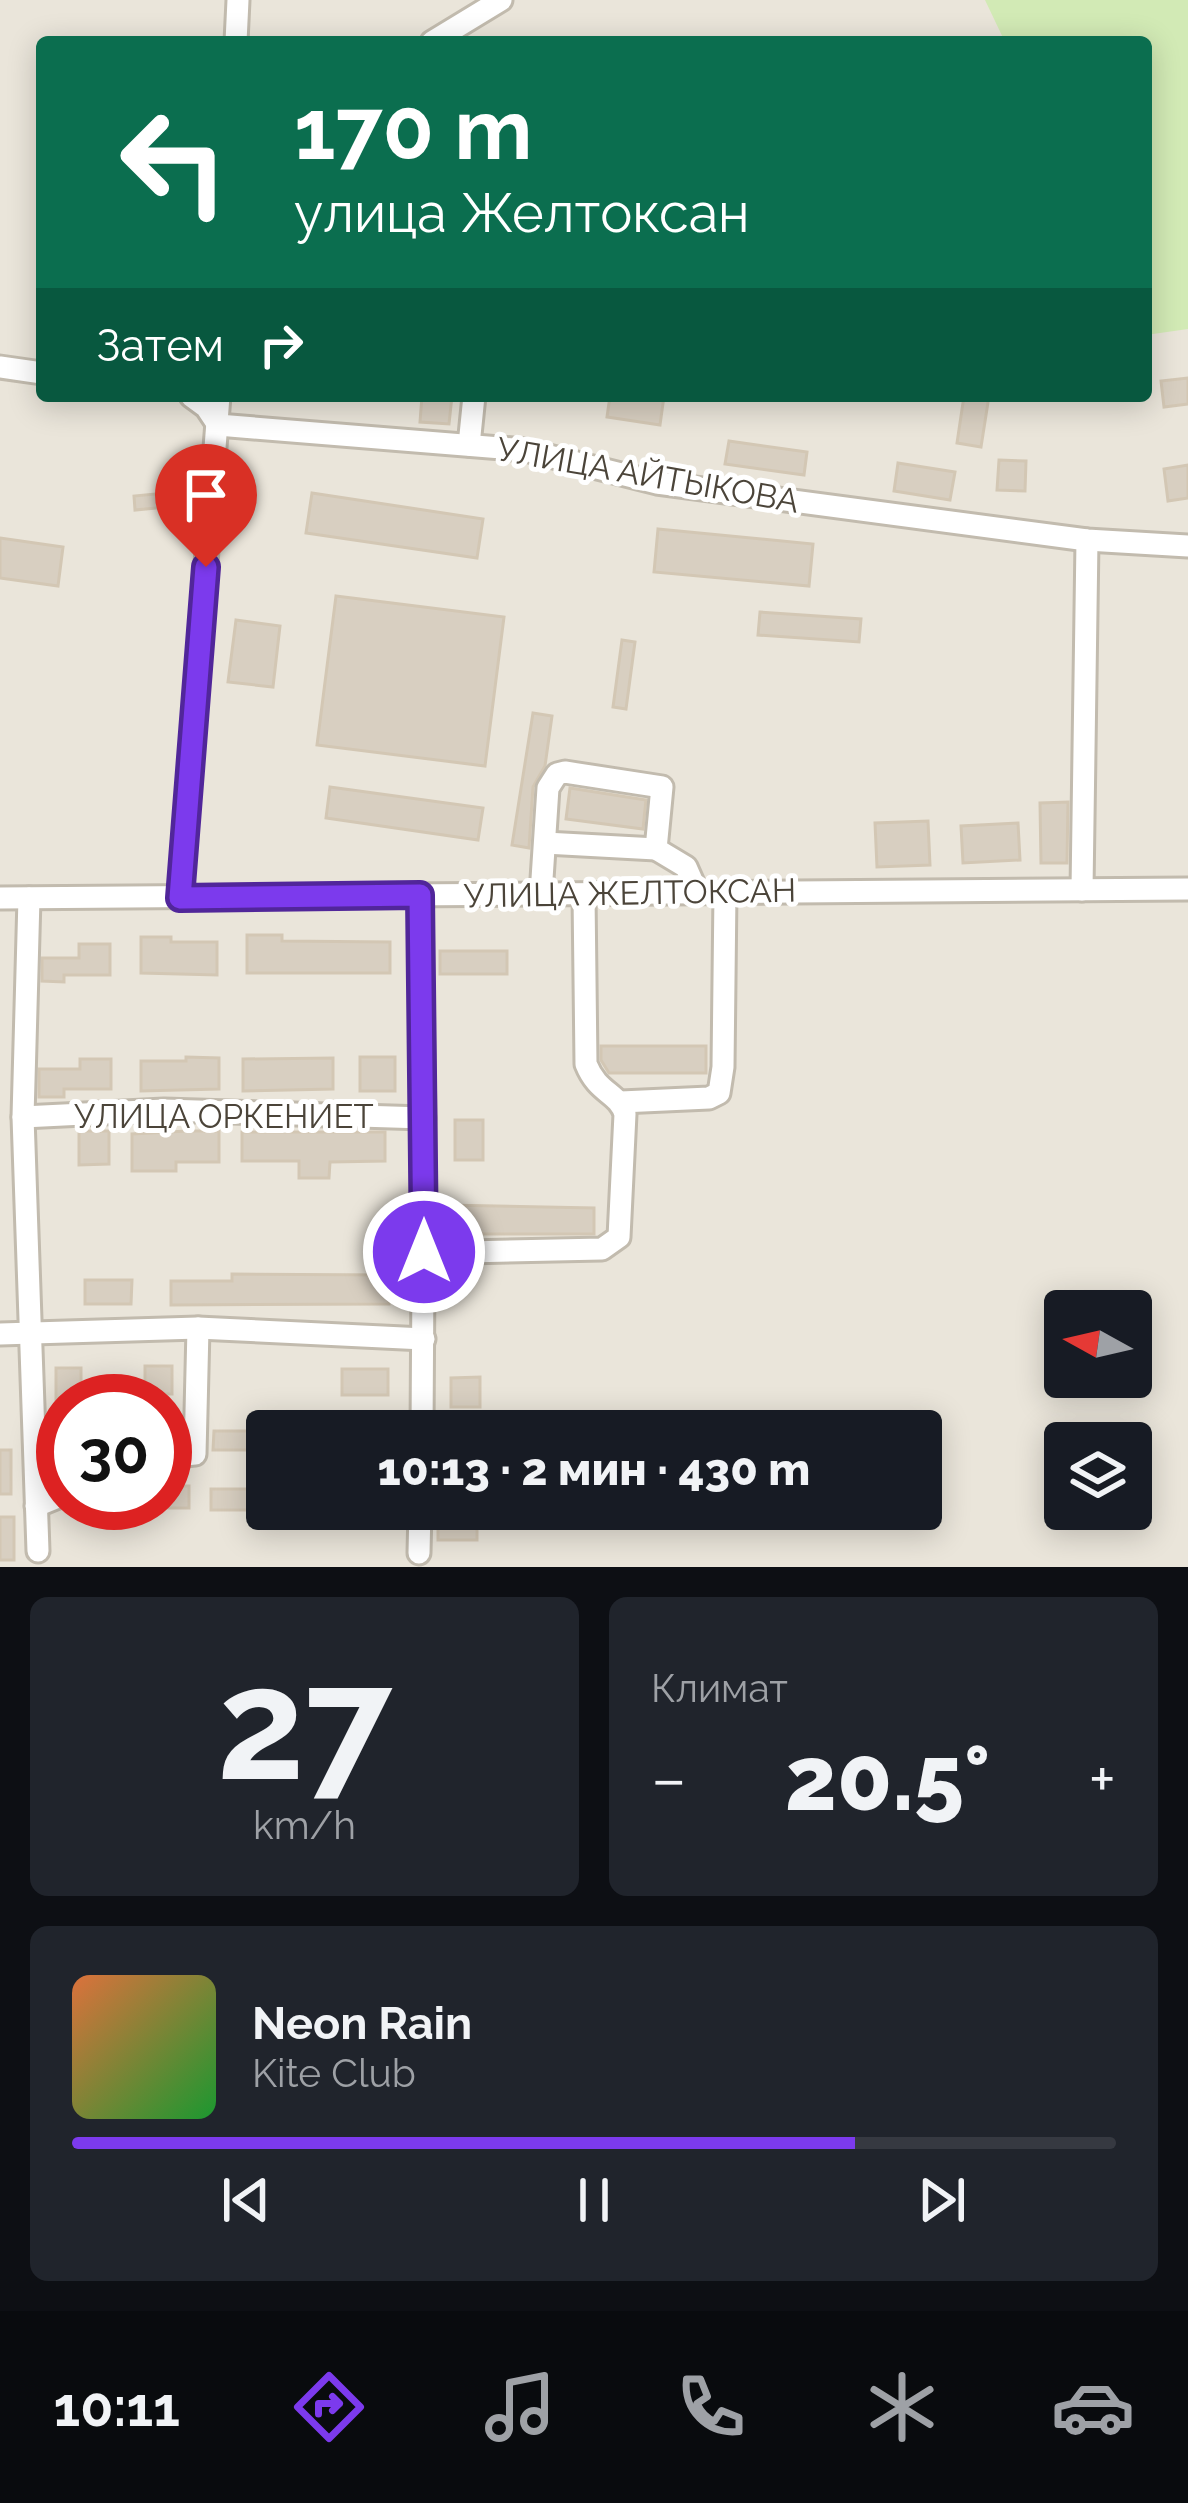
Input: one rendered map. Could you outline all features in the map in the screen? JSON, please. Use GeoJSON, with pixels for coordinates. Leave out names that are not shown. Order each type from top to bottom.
{"type":"FeatureCollection","features":[{"type":"Feature","properties":{"kind":"street"},"geometry":{"type":"LineString","coordinates":[[236,36],[238,0]]}},
{"type":"Feature","properties":{"kind":"street"},"geometry":{"type":"LineString","coordinates":[[442,36],[501,0]]}},
{"type":"Feature","properties":{"kind":"street"},"geometry":{"type":"LineString","coordinates":[[0,367],[36,372]]}},
{"type":"Feature","properties":{"kind":"street"},"geometry":{"type":"LineString","coordinates":[[199,402],[218,425]]}},
{"type":"Feature","properties":{"kind":"street"},"geometry":{"type":"LineString","coordinates":[[180,898],[219,402]]}},
{"type":"Feature","properties":{"kind":"street"},"geometry":{"type":"LineString","coordinates":[[470,445],[474,402]]}},
{"type":"Feature","properties":{"kind":"street","name":"УЛИЦА АЙТЫКОВА"},"geometry":{"type":"LineString","coordinates":[[218,425],[526,450],[657,483],[1087,540],[1188,546]]}},
{"type":"Feature","properties":{"kind":"street"},"geometry":{"type":"LineString","coordinates":[[1082,890],[1087,540]]}},
{"type":"Feature","properties":{"kind":"street"},"geometry":{"type":"LineString","coordinates":[[541,894],[548,788],[557,774],[658,783],[664,792],[656,849]]}},
{"type":"Feature","properties":{"kind":"street"},"geometry":{"type":"LineString","coordinates":[[545,843],[656,849],[686,867],[697,892]]}},
{"type":"Feature","properties":{"kind":"street","name":"УЛИЦА ЖЕЛТОКСАН"},"geometry":{"type":"LineString","coordinates":[[0,898],[1188,889]]}},
{"type":"Feature","properties":{"kind":"street"},"geometry":{"type":"LineString","coordinates":[[584,896],[586,1064],[594,1084],[621,1102],[709,1098],[719,1093],[725,892]]}},
{"type":"Feature","properties":{"kind":"street","name":"УЛИЦА ОРКЕНИЕТ"},"geometry":{"type":"LineString","coordinates":[[420,895],[422,1410]]}},
{"type":"Feature","properties":{"kind":"street"},"geometry":{"type":"LineString","coordinates":[[29,898],[23,1117],[36,1506]]}},
{"type":"Feature","properties":{"kind":"street"},"geometry":{"type":"LineString","coordinates":[[424,1252],[602,1249],[612,1245],[619,1237],[626,1123],[621,1102]]}},
{"type":"Feature","properties":{"kind":"street","name":"УЛИЦА ОРКЕНИЕТ"},"geometry":{"type":"LineString","coordinates":[[23,1117],[164,1110],[424,1118]]}},
{"type":"Feature","properties":{"kind":"street"},"geometry":{"type":"LineString","coordinates":[[192,1454],[199,1328]]}},
{"type":"Feature","properties":{"kind":"street"},"geometry":{"type":"LineString","coordinates":[[0,1334],[199,1328],[424,1339]]}},
{"type":"Feature","properties":{"kind":"street"},"geometry":{"type":"LineString","coordinates":[[37,1530],[38,1551]]}},
{"type":"Feature","properties":{"kind":"street"},"geometry":{"type":"LineString","coordinates":[[419,1553],[420,1530]]}},
{"type":"Feature","properties":{"kind":"shaded area"},"geometry":{"type":"Polygon","coordinates":[[[0,0],[1188,0],[1188,1567],[0,1567],[0,0]]]}},
{"type":"Feature","properties":{"kind":"green space"},"geometry":{"type":"Polygon","coordinates":[[[985,0],[1188,0],[1188,329],[1152,334],[1152,36],[1002,36],[985,0]]]}},
{"type":"Feature","properties":{"kind":"building"},"geometry":{"type":"Polygon","coordinates":[[[1188,378],[1188,404],[1164,407],[1161,381],[1188,378]]]}},
{"type":"Feature","properties":{"kind":"building"},"geometry":{"type":"Polygon","coordinates":[[[422,402],[451,402],[449,424],[420,422],[422,402]]]}},
{"type":"Feature","properties":{"kind":"building"},"geometry":{"type":"Polygon","coordinates":[[[609,402],[663,402],[660,425],[607,417],[609,402]]]}},
{"type":"Feature","properties":{"kind":"building"},"geometry":{"type":"Polygon","coordinates":[[[963,402],[988,402],[981,447],[957,443],[963,402]]]}},
{"type":"Feature","properties":{"kind":"building"},"geometry":{"type":"Polygon","coordinates":[[[729,441],[807,452],[804,475],[725,464],[729,441]]]}},
{"type":"Feature","properties":{"kind":"building"},"geometry":{"type":"Polygon","coordinates":[[[999,460],[1026,461],[1025,491],[997,490],[999,460]]]}},
{"type":"Feature","properties":{"kind":"building"},"geometry":{"type":"Polygon","coordinates":[[[898,463],[955,472],[950,500],[894,491],[898,463]]]}},
{"type":"Feature","properties":{"kind":"building"},"geometry":{"type":"Polygon","coordinates":[[[1188,465],[1188,498],[1168,501],[1164,469],[1188,465]]]}},
{"type":"Feature","properties":{"kind":"building"},"geometry":{"type":"Polygon","coordinates":[[[184,470],[187,505],[135,510],[134,496],[166,493],[164,472],[184,470]]]}},
{"type":"Feature","properties":{"kind":"building"},"geometry":{"type":"Polygon","coordinates":[[[312,493],[483,519],[477,558],[306,533],[312,493]]]}},
{"type":"Feature","properties":{"kind":"building"},"geometry":{"type":"Polygon","coordinates":[[[658,529],[813,544],[809,586],[654,572],[658,529]]]}},
{"type":"Feature","properties":{"kind":"building"},"geometry":{"type":"Polygon","coordinates":[[[0,538],[63,547],[58,586],[0,578],[0,538]]]}},
{"type":"Feature","properties":{"kind":"building"},"geometry":{"type":"Polygon","coordinates":[[[336,596],[504,617],[485,766],[317,745],[336,596]]]}},
{"type":"Feature","properties":{"kind":"building"},"geometry":{"type":"Polygon","coordinates":[[[760,612],[861,619],[859,642],[758,635],[760,612]]]}},
{"type":"Feature","properties":{"kind":"building"},"geometry":{"type":"Polygon","coordinates":[[[236,620],[280,626],[273,687],[228,682],[236,620]]]}},
{"type":"Feature","properties":{"kind":"building"},"geometry":{"type":"Polygon","coordinates":[[[622,640],[635,642],[626,709],[613,707],[622,640]]]}},
{"type":"Feature","properties":{"kind":"building"},"geometry":{"type":"Polygon","coordinates":[[[533,713],[552,716],[545,766],[533,787],[529,848],[512,845],[533,713]]]}},
{"type":"Feature","properties":{"kind":"building"},"geometry":{"type":"Polygon","coordinates":[[[330,787],[483,808],[478,840],[326,818],[330,787]]]}},
{"type":"Feature","properties":{"kind":"building"},"geometry":{"type":"Polygon","coordinates":[[[570,788],[646,800],[643,829],[566,819],[570,788]]]}},
{"type":"Feature","properties":{"kind":"building"},"geometry":{"type":"Polygon","coordinates":[[[1068,802],[1067,863],[1041,863],[1040,803],[1068,802]]]}},
{"type":"Feature","properties":{"kind":"building"},"geometry":{"type":"Polygon","coordinates":[[[928,821],[930,865],[877,867],[875,823],[928,821]]]}},
{"type":"Feature","properties":{"kind":"building"},"geometry":{"type":"Polygon","coordinates":[[[1018,823],[1020,860],[963,863],[961,826],[1018,823]]]}},
{"type":"Feature","properties":{"kind":"building"},"geometry":{"type":"Polygon","coordinates":[[[247,935],[282,935],[282,941],[390,942],[390,973],[247,973],[247,935]]]}},
{"type":"Feature","properties":{"kind":"building"},"geometry":{"type":"Polygon","coordinates":[[[141,937],[217,942],[217,975],[141,973],[141,937]]]}},
{"type":"Feature","properties":{"kind":"building"},"geometry":{"type":"Polygon","coordinates":[[[79,944],[110,944],[110,975],[64,975],[64,982],[42,981],[42,958],[79,958],[79,944]]]}},
{"type":"Feature","properties":{"kind":"building"},"geometry":{"type":"Polygon","coordinates":[[[440,951],[507,951],[507,974],[440,974],[440,951]]]}},
{"type":"Feature","properties":{"kind":"building"},"geometry":{"type":"Polygon","coordinates":[[[601,1046],[706,1046],[706,1073],[609,1073],[601,1060],[601,1046]]]}},
{"type":"Feature","properties":{"kind":"building"},"geometry":{"type":"Polygon","coordinates":[[[186,1057],[219,1058],[219,1089],[141,1091],[141,1061],[186,1061],[186,1057]]]}},
{"type":"Feature","properties":{"kind":"building"},"geometry":{"type":"Polygon","coordinates":[[[360,1057],[395,1057],[395,1091],[360,1091],[360,1057]]]}},
{"type":"Feature","properties":{"kind":"building"},"geometry":{"type":"Polygon","coordinates":[[[333,1058],[333,1089],[243,1091],[243,1059],[333,1058]]]}},
{"type":"Feature","properties":{"kind":"building"},"geometry":{"type":"Polygon","coordinates":[[[80,1059],[111,1059],[111,1089],[64,1089],[64,1097],[39,1097],[39,1069],[80,1069],[80,1059]]]}},
{"type":"Feature","properties":{"kind":"building"},"geometry":{"type":"Polygon","coordinates":[[[455,1120],[483,1120],[483,1160],[455,1160],[455,1120]]]}},
{"type":"Feature","properties":{"kind":"building"},"geometry":{"type":"Polygon","coordinates":[[[79,1131],[109,1131],[109,1164],[79,1165],[79,1131]]]}},
{"type":"Feature","properties":{"kind":"building"},"geometry":{"type":"Polygon","coordinates":[[[219,1131],[219,1162],[176,1162],[176,1171],[132,1171],[132,1134],[219,1131]]]}},
{"type":"Feature","properties":{"kind":"building"},"geometry":{"type":"Polygon","coordinates":[[[242,1132],[385,1132],[385,1161],[330,1162],[329,1178],[299,1178],[299,1161],[242,1161],[242,1132]]]}},
{"type":"Feature","properties":{"kind":"building"},"geometry":{"type":"Polygon","coordinates":[[[443,1205],[594,1208],[594,1234],[443,1234],[443,1205]]]}},
{"type":"Feature","properties":{"kind":"building"},"geometry":{"type":"Polygon","coordinates":[[[232,1274],[389,1275],[389,1304],[171,1305],[171,1281],[232,1281],[232,1274]]]}},
{"type":"Feature","properties":{"kind":"building"},"geometry":{"type":"Polygon","coordinates":[[[85,1280],[132,1280],[131,1304],[85,1304],[85,1280]]]}},
{"type":"Feature","properties":{"kind":"building"},"geometry":{"type":"Polygon","coordinates":[[[145,1366],[172,1366],[172,1374],[145,1374],[145,1366]]]}},
{"type":"Feature","properties":{"kind":"building"},"geometry":{"type":"Polygon","coordinates":[[[56,1368],[81,1368],[81,1374],[56,1374],[56,1368]]]}},
{"type":"Feature","properties":{"kind":"building"},"geometry":{"type":"Polygon","coordinates":[[[342,1369],[388,1369],[388,1395],[342,1395],[342,1369]]]}},
{"type":"Feature","properties":{"kind":"building"},"geometry":{"type":"Polygon","coordinates":[[[480,1377],[480,1407],[451,1407],[451,1378],[480,1377]]]}},
{"type":"Feature","properties":{"kind":"building"},"geometry":{"type":"Polygon","coordinates":[[[214,1431],[246,1431],[246,1450],[213,1450],[214,1431]]]}},
{"type":"Feature","properties":{"kind":"building"},"geometry":{"type":"Polygon","coordinates":[[[0,1450],[11,1450],[11,1494],[0,1494],[0,1450]]]}},
{"type":"Feature","properties":{"kind":"building"},"geometry":{"type":"Polygon","coordinates":[[[211,1489],[246,1489],[246,1510],[211,1510],[211,1489]]]}},
{"type":"Feature","properties":{"kind":"building"},"geometry":{"type":"Polygon","coordinates":[[[0,1517],[14,1517],[14,1560],[0,1560],[0,1517]]]}},
{"type":"Feature","properties":{"kind":"building"},"geometry":{"type":"Polygon","coordinates":[[[438,1530],[477,1530],[477,1540],[438,1540],[438,1530]]]}},
{"type":"Feature","properties":{"kind":"route"},"geometry":{"type":"LineString","coordinates":[[206,567],[180,898],[420,895],[424,1252]]}}]}
